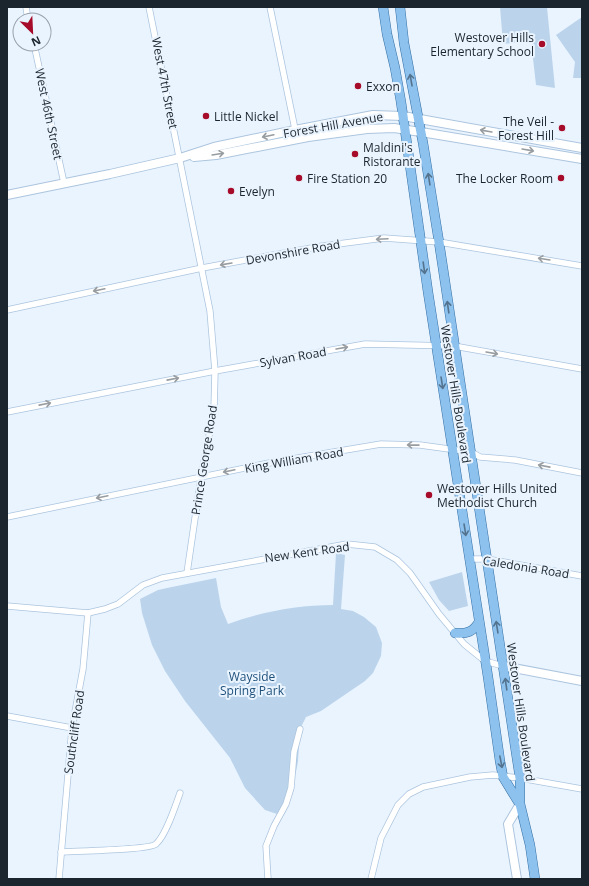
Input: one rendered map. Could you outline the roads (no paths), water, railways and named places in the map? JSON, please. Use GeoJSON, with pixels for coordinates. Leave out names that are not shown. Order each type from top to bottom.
{"type":"FeatureCollection","features":[{"type":"Feature","properties":{"kind":"main road","name":"Westover Hills Boulevard"},"geometry":{"type":"LineString","coordinates":[[383,7],[403,116],[436,345],[495,728],[504,777],[520,804]]}},
{"type":"Feature","properties":{"kind":"main road","name":"Westover Hills Boulevard"},"geometry":{"type":"LineString","coordinates":[[400,7],[404,43],[421,132],[471,452],[520,778],[520,804],[530,845],[535,879]]}},
{"type":"Feature","properties":{"kind":"main road","name":"Forest Hill Avenue"},"geometry":{"type":"LineString","coordinates":[[7,196],[180,158],[214,147],[373,115],[403,116],[582,148]]}},
{"type":"Feature","properties":{"kind":"main road","name":"Forest Hill Avenue"},"geometry":{"type":"LineString","coordinates":[[180,158],[216,155],[297,139],[367,129],[389,128],[582,159]]}},
{"type":"Feature","properties":{"kind":"main road"},"geometry":{"type":"LineString","coordinates":[[455,633],[462,634],[468,632],[476,628],[479,622]]}},
{"type":"Feature","properties":{"kind":"main road","name":"New Kent Road"},"geometry":{"type":"LineString","coordinates":[[503,666],[582,681]]}},
{"type":"Feature","properties":{"kind":"main road"},"geometry":{"type":"LineString","coordinates":[[516,879],[508,824],[520,804]]}},
{"type":"Feature","properties":{"kind":"street","name":"West 47th Street"},"geometry":{"type":"LineString","coordinates":[[149,7],[180,158]]}},
{"type":"Feature","properties":{"kind":"street"},"geometry":{"type":"LineString","coordinates":[[270,7],[297,139]]}},
{"type":"Feature","properties":{"kind":"street","name":"West 46th Street"},"geometry":{"type":"LineString","coordinates":[[36,52],[64,183]]}},
{"type":"Feature","properties":{"kind":"street","name":"Prince George Road"},"geometry":{"type":"LineString","coordinates":[[180,158],[210,311],[215,371],[214,410],[201,477],[187,573]]}},
{"type":"Feature","properties":{"kind":"street","name":"Devonshire Road"},"geometry":{"type":"LineString","coordinates":[[7,310],[202,268],[322,246],[384,238],[439,242],[582,266]]}},
{"type":"Feature","properties":{"kind":"street","name":"Sylvan Road"},"geometry":{"type":"LineString","coordinates":[[7,412],[215,371],[365,344],[454,346],[582,369]]}},
{"type":"Feature","properties":{"kind":"street","name":"King William Road"},"geometry":{"type":"LineString","coordinates":[[7,517],[274,462],[381,444],[420,445],[471,452],[480,457],[515,460],[582,473]]}},
{"type":"Feature","properties":{"kind":"street","name":"New Kent Road"},"geometry":{"type":"LineString","coordinates":[[7,606],[88,613],[118,604],[143,584],[162,578],[347,544],[375,547],[397,560],[410,573],[439,614],[464,644],[485,661],[503,666]]}},
{"type":"Feature","properties":{"kind":"street","name":"Caledonia Road"},"geometry":{"type":"LineString","coordinates":[[470,559],[486,559],[582,576]]}},
{"type":"Feature","properties":{"kind":"street","name":"Southcliff Road"},"geometry":{"type":"LineString","coordinates":[[59,879],[72,728],[84,669],[88,613]]}},
{"type":"Feature","properties":{"kind":"street"},"geometry":{"type":"LineString","coordinates":[[7,716],[72,728]]}},
{"type":"Feature","properties":{"kind":"street"},"geometry":{"type":"LineString","coordinates":[[268,879],[266,846],[274,826],[286,804],[291,788],[294,752],[300,729]]}},
{"type":"Feature","properties":{"kind":"street"},"geometry":{"type":"LineString","coordinates":[[371,879],[381,838],[398,806],[409,794],[423,787],[464,778],[493,775],[520,778],[582,789]]}},
{"type":"Feature","properties":{"kind":"street"},"geometry":{"type":"LineString","coordinates":[[61,852],[155,846],[161,838],[180,793]]}},
{"type":"Feature","properties":{"kind":"place","name":"Westover Hills Elementary School"},"geometry":{"type":"Point","coordinates":[542,44]}},
{"type":"Feature","properties":{"kind":"place","name":"Exxon"},"geometry":{"type":"Point","coordinates":[358,86]}},
{"type":"Feature","properties":{"kind":"place","name":"Little Nickel"},"geometry":{"type":"Point","coordinates":[206,116]}},
{"type":"Feature","properties":{"kind":"place","name":"The Veil - Forest Hill"},"geometry":{"type":"Point","coordinates":[562,128]}},
{"type":"Feature","properties":{"kind":"place","name":"Maldini's Ristorante"},"geometry":{"type":"Point","coordinates":[355,154]}},
{"type":"Feature","properties":{"kind":"place","name":"Fire Station 20"},"geometry":{"type":"Point","coordinates":[299,178]}},
{"type":"Feature","properties":{"kind":"place","name":"The Locker Room"},"geometry":{"type":"Point","coordinates":[561,178]}},
{"type":"Feature","properties":{"kind":"place","name":"Evelyn"},"geometry":{"type":"Point","coordinates":[231,191]}},
{"type":"Feature","properties":{"kind":"place","name":"Westover Hills United Methodist Church"},"geometry":{"type":"Point","coordinates":[429,495]}},
{"type":"Feature","properties":{"kind":"park label","name":"Wayside Spring Park"},"geometry":{"type":"Point","coordinates":[252,683]}}]}
